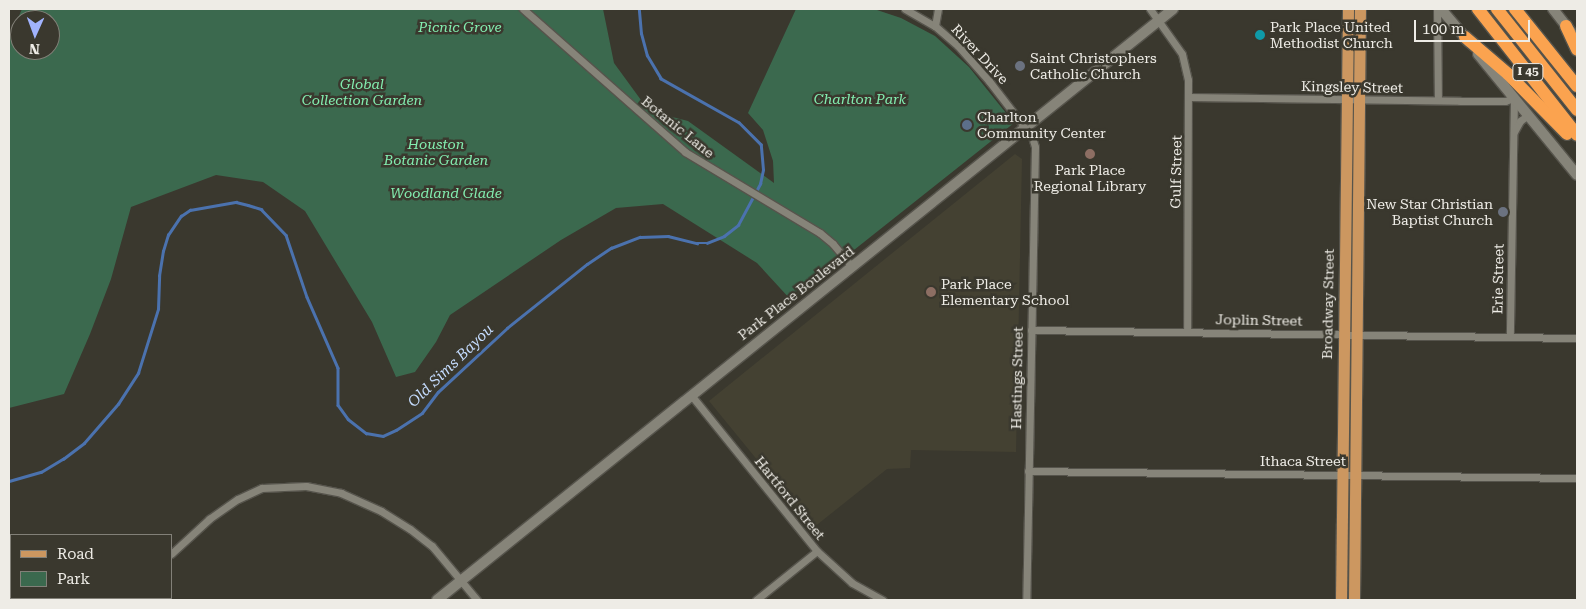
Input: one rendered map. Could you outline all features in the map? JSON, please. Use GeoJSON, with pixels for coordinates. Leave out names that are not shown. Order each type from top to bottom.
{"type":"FeatureCollection","features":[{"type":"Feature","properties":{"kind":"highway","name":"I 45"},"geometry":{"type":"LineString","coordinates":[[1478,9],[1577,135]]}},
{"type":"Feature","properties":{"kind":"highway","name":"I 45"},"geometry":{"type":"LineString","coordinates":[[1497,9],[1577,110]]}},
{"type":"Feature","properties":{"kind":"highway","name":"I 45"},"geometry":{"type":"LineString","coordinates":[[1515,9],[1577,86]]}},
{"type":"Feature","properties":{"kind":"highway"},"geometry":{"type":"LineString","coordinates":[[1566,26],[1577,50]]}},
{"type":"Feature","properties":{"kind":"highway"},"geometry":{"type":"LineString","coordinates":[[1465,38],[1508,74],[1577,142]]}},
{"type":"Feature","properties":{"kind":"main road","name":"Broadway Street"},"geometry":{"type":"LineString","coordinates":[[1341,600],[1348,9]]}},
{"type":"Feature","properties":{"kind":"main road","name":"Broadway Street"},"geometry":{"type":"LineString","coordinates":[[1354,600],[1360,9]]}},
{"type":"Feature","properties":{"kind":"main road"},"geometry":{"type":"LineString","coordinates":[[1345,186],[1358,186]]}},
{"type":"Feature","properties":{"kind":"street","name":"Botanic Lane"},"geometry":{"type":"LineString","coordinates":[[522,9],[674,142],[706,166],[809,227],[834,244],[852,267]]}},
{"type":"Feature","properties":{"kind":"street","name":"River Drive"},"geometry":{"type":"LineString","coordinates":[[905,9],[935,26],[958,46],[989,81],[1026,129]]}},
{"type":"Feature","properties":{"kind":"street"},"geometry":{"type":"LineString","coordinates":[[935,26],[938,9]]}},
{"type":"Feature","properties":{"kind":"street","name":"Gulf Street"},"geometry":{"type":"LineString","coordinates":[[1150,9],[1182,54],[1186,67],[1189,97],[1186,331]]}},
{"type":"Feature","properties":{"kind":"street","name":"Park Place Boulevard"},"geometry":{"type":"LineString","coordinates":[[437,600],[1174,9]]}},
{"type":"Feature","properties":{"kind":"street"},"geometry":{"type":"LineString","coordinates":[[1439,9],[1577,175]]}},
{"type":"Feature","properties":{"kind":"street"},"geometry":{"type":"LineString","coordinates":[[1438,100],[1439,9]]}},
{"type":"Feature","properties":{"kind":"street"},"geometry":{"type":"LineString","coordinates":[[1553,9],[1577,38]]}},
{"type":"Feature","properties":{"kind":"street","name":"Kingsley Street"},"geometry":{"type":"LineString","coordinates":[[1189,97],[1505,101],[1514,98]]}},
{"type":"Feature","properties":{"kind":"street","name":"Erie Street"},"geometry":{"type":"LineString","coordinates":[[1510,336],[1514,98]]}},
{"type":"Feature","properties":{"kind":"street"},"geometry":{"type":"LineString","coordinates":[[1514,133],[1520,120],[1528,115]]}},
{"type":"Feature","properties":{"kind":"street","name":"Hastings Street"},"geometry":{"type":"LineString","coordinates":[[1026,129],[1032,136],[1035,147],[1026,600]]}},
{"type":"Feature","properties":{"kind":"street","name":"Joplin Street"},"geometry":{"type":"LineString","coordinates":[[1030,330],[1577,338]]}},
{"type":"Feature","properties":{"kind":"street","name":"Hartford Street"},"geometry":{"type":"LineString","coordinates":[[691,395],[817,551],[852,583],[884,600]]}},
{"type":"Feature","properties":{"kind":"street","name":"Ithaca Street"},"geometry":{"type":"LineString","coordinates":[[1028,471],[1577,478]]}},
{"type":"Feature","properties":{"kind":"street"},"geometry":{"type":"LineString","coordinates":[[172,553],[209,519],[238,499],[262,488],[298,486],[341,493],[381,511],[432,546],[477,600]]}},
{"type":"Feature","properties":{"kind":"street"},"geometry":{"type":"LineString","coordinates":[[756,600],[817,551]]}},
{"type":"Feature","properties":{"kind":"shaded area","name":"Park Place Elementary School"},"geometry":{"type":"Polygon","coordinates":[[[1015,154],[1022,159],[1016,452],[911,450],[910,468],[887,469],[813,528],[709,401],[1015,154]]]}},
{"type":"Feature","properties":{"kind":"green space","name":"Houston Botanic Garden"},"geometry":{"type":"Polygon","coordinates":[[[22,9],[603,9],[614,63],[649,111],[688,121],[774,183],[773,161],[763,130],[748,113],[796,9],[874,9],[901,18],[935,36],[969,67],[1014,123],[791,300],[757,263],[663,204],[616,208],[561,240],[450,315],[436,342],[415,372],[396,377],[372,322],[305,211],[263,182],[216,175],[131,207],[111,279],[64,394],[9,408],[10,37],[10,60],[60,60],[60,10],[22,9]]]}},
{"type":"Feature","properties":{"kind":"waterway","name":"Old Sims Bayou"},"geometry":{"type":"LineString","coordinates":[[9,481],[41,472],[63,459],[84,443],[118,404],[138,373],[158,309],[159,276],[168,235],[181,216],[190,210],[236,202],[248,205],[261,209],[286,235],[307,297],[338,368],[338,405],[348,419],[366,433],[383,436],[422,413],[438,392],[507,328],[587,264],[611,248],[640,237],[668,236],[697,243],[707,243],[724,236],[738,225],[760,184],[763,170],[761,145],[739,123],[661,79],[647,56],[641,34],[639,9]]}},
{"type":"Feature","properties":{"kind":"place","name":"Park Place United Methodist Church"},"geometry":{"type":"Point","coordinates":[1260,35]}},
{"type":"Feature","properties":{"kind":"place","name":"Saint Christophers Catholic Church"},"geometry":{"type":"Point","coordinates":[1020,66]}},
{"type":"Feature","properties":{"kind":"place","name":"Charlton Community Center"},"geometry":{"type":"Point","coordinates":[967,125]}},
{"type":"Feature","properties":{"kind":"place","name":"Park Place Regional Library"},"geometry":{"type":"Point","coordinates":[1090,154]}},
{"type":"Feature","properties":{"kind":"place","name":"New Star Christian Baptist Church"},"geometry":{"type":"Point","coordinates":[1503,212]}},
{"type":"Feature","properties":{"kind":"place","name":"Park Place Elementary School"},"geometry":{"type":"Point","coordinates":[931,292]}},
{"type":"Feature","properties":{"kind":"park label","name":"Picnic Grove"},"geometry":{"type":"Point","coordinates":[460,27]}},
{"type":"Feature","properties":{"kind":"park label","name":"Global Collection Garden"},"geometry":{"type":"Point","coordinates":[362,92]}},
{"type":"Feature","properties":{"kind":"park label","name":"Charlton Park"},"geometry":{"type":"Point","coordinates":[860,99]}},
{"type":"Feature","properties":{"kind":"park label","name":"Woodland Glade"},"geometry":{"type":"Point","coordinates":[446,193]}}]}
